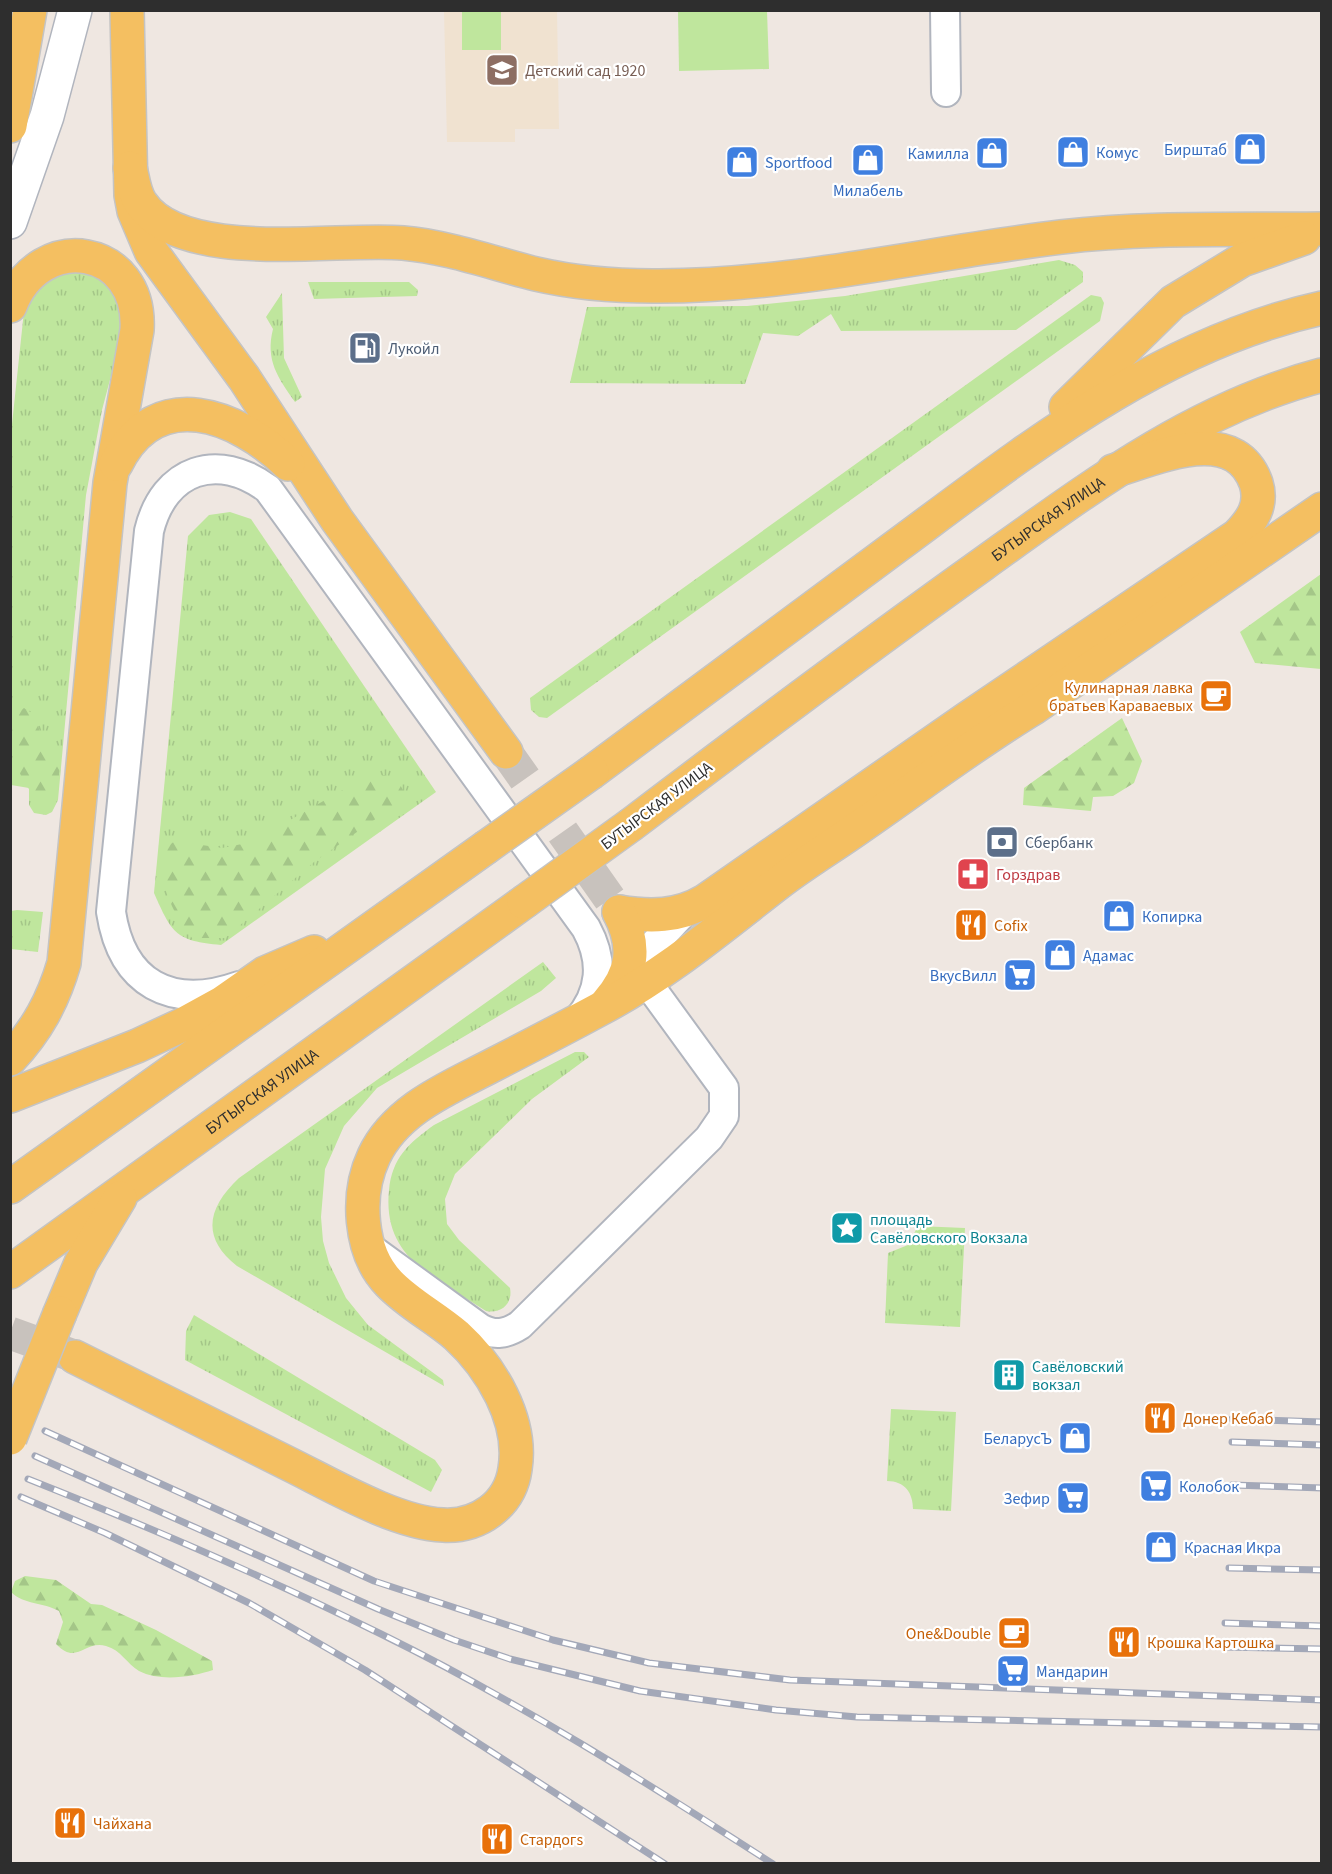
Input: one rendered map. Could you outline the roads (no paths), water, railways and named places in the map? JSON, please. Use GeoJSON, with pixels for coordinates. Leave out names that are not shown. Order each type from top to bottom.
{"type":"FeatureCollection","features":[{"type":"Feature","properties":{"kind":"main road"},"geometry":{"type":"LineString","coordinates":[[10,126],[30,10]]}},
{"type":"Feature","properties":{"kind":"main road"},"geometry":{"type":"LineString","coordinates":[[127,10],[130,168],[134,212],[151,251],[244,378],[337,520],[506,752]]}},
{"type":"Feature","properties":{"kind":"main road"},"geometry":{"type":"LineString","coordinates":[[130,168],[141,204],[159,221],[179,232],[194,236],[264,244],[365,241],[403,243],[433,247],[539,274],[588,283],[654,286],[731,284],[826,273],[1063,237],[1133,232],[1322,229]]}},
{"type":"Feature","properties":{"kind":"main road"},"geometry":{"type":"LineString","coordinates":[[1004,467],[1173,302],[1242,260],[1287,242],[1322,234]]}},
{"type":"Feature","properties":{"kind":"main road"},"geometry":{"type":"LineString","coordinates":[[10,306],[17,289],[34,268],[53,258],[77,255],[98,260],[111,267],[132,290],[138,310],[137,330],[111,483],[64,963],[48,1008],[37,1027],[10,1059]]}},
{"type":"Feature","properties":{"kind":"main road"},"geometry":{"type":"LineString","coordinates":[[10,1187],[370,928],[592,772],[1004,467],[1128,384],[1178,357],[1312,308]]}},
{"type":"Feature","properties":{"kind":"main road","name":"БУТЫРСКАЯ УЛИЦА"},"geometry":{"type":"LineString","coordinates":[[10,1272],[524,903],[858,653],[1113,471],[1208,417],[1261,395],[1322,375]]}},
{"type":"Feature","properties":{"kind":"main road"},"geometry":{"type":"LineString","coordinates":[[111,483],[117,462],[126,447],[146,428],[170,418],[196,414],[208,415],[230,422],[257,437],[299,475],[337,520]]}},
{"type":"Feature","properties":{"kind":"main road"},"geometry":{"type":"LineString","coordinates":[[638,971],[629,931],[620,912],[644,915],[685,911],[705,901],[968,718],[1237,536],[1252,522],[1257,509],[1258,490],[1251,471],[1238,457],[1220,449],[1177,452],[1113,471]]}},
{"type":"Feature","properties":{"kind":"main road"},"geometry":{"type":"LineString","coordinates":[[75,1357],[314,1477],[402,1517],[440,1525],[454,1525],[478,1519],[495,1508],[512,1484],[517,1456],[516,1439],[505,1406],[487,1371],[474,1355],[457,1336],[388,1282],[380,1272],[369,1248],[363,1218],[365,1186],[374,1155],[392,1129],[414,1109],[442,1092],[590,1014],[638,971],[706,941],[781,881],[986,737],[1035,706],[1322,508]]}},
{"type":"Feature","properties":{"kind":"main road"},"geometry":{"type":"LineString","coordinates":[[10,1096],[137,1046],[182,1025],[265,973],[370,928]]}},
{"type":"Feature","properties":{"kind":"main road"},"geometry":{"type":"LineString","coordinates":[[10,1437],[81,1263],[129,1185]]}},
{"type":"Feature","properties":{"kind":"street"},"geometry":{"type":"LineString","coordinates":[[10,222],[47,116],[75,10]]}},
{"type":"Feature","properties":{"kind":"street"},"geometry":{"type":"LineString","coordinates":[[945,10],[946,92]]}},
{"type":"Feature","properties":{"kind":"street"},"geometry":{"type":"LineString","coordinates":[[265,973],[218,994],[192,996],[165,990],[146,980],[128,962],[115,938],[111,912],[149,531],[154,512],[164,495],[177,481],[195,472],[214,468],[234,470],[252,477],[268,489],[594,943],[599,976],[591,1001],[590,1014]]}},
{"type":"Feature","properties":{"kind":"street"},"geometry":{"type":"LineString","coordinates":[[369,1248],[485,1331],[501,1334],[520,1325],[709,1138],[724,1116],[726,1098],[720,1079],[638,971],[541,836],[479,781]]}},
{"type":"Feature","properties":{"kind":"street"},"geometry":{"type":"LineString","coordinates":[[638,971],[653,945],[685,911]]}},
{"type":"Feature","properties":{"kind":"tunnel"},"geometry":{"type":"LineString","coordinates":[[506,752],[619,912]]}},
{"type":"Feature","properties":{"kind":"tunnel"},"geometry":{"type":"LineString","coordinates":[[10,1333],[74,1356]]}},
{"type":"Feature","properties":{"kind":"railway"},"geometry":{"type":"LineString","coordinates":[[1232,1419],[1322,1422]]}},
{"type":"Feature","properties":{"kind":"railway"},"geometry":{"type":"LineString","coordinates":[[45,1431],[374,1581],[553,1640],[649,1663],[790,1680],[1322,1700]]}},
{"type":"Feature","properties":{"kind":"railway"},"geometry":{"type":"LineString","coordinates":[[1232,1442],[1322,1445]]}},
{"type":"Feature","properties":{"kind":"railway"},"geometry":{"type":"LineString","coordinates":[[35,1456],[378,1609],[454,1640],[510,1659],[640,1691],[776,1710],[857,1717],[1322,1727]]}},
{"type":"Feature","properties":{"kind":"railway"},"geometry":{"type":"LineString","coordinates":[[28,1479],[250,1572],[432,1660],[580,1743],[773,1864]]}},
{"type":"Feature","properties":{"kind":"railway"},"geometry":{"type":"LineString","coordinates":[[1232,1485],[1322,1488]]}},
{"type":"Feature","properties":{"kind":"railway"},"geometry":{"type":"LineString","coordinates":[[21,1497],[105,1533],[249,1603],[365,1670],[665,1864]]}},
{"type":"Feature","properties":{"kind":"railway"},"geometry":{"type":"LineString","coordinates":[[1229,1568],[1322,1570]]}},
{"type":"Feature","properties":{"kind":"railway"},"geometry":{"type":"LineString","coordinates":[[1225,1623],[1322,1626]]}},
{"type":"Feature","properties":{"kind":"railway"},"geometry":{"type":"LineString","coordinates":[[1224,1647],[1322,1649]]}},
{"type":"Feature","properties":{"kind":"place","name":"Детский сад 1920"},"geometry":{"type":"Point","coordinates":[502,70]}},
{"type":"Feature","properties":{"kind":"place","name":"Бирштаб"},"geometry":{"type":"Point","coordinates":[1250,149]}},
{"type":"Feature","properties":{"kind":"place","name":"Комус"},"geometry":{"type":"Point","coordinates":[1073,152]}},
{"type":"Feature","properties":{"kind":"place","name":"Камилла"},"geometry":{"type":"Point","coordinates":[992,153]}},
{"type":"Feature","properties":{"kind":"place","name":"Милабель"},"geometry":{"type":"Point","coordinates":[868,160]}},
{"type":"Feature","properties":{"kind":"place","name":"Sportfood"},"geometry":{"type":"Point","coordinates":[742,162]}},
{"type":"Feature","properties":{"kind":"place","name":"Лукойл"},"geometry":{"type":"Point","coordinates":[365,348]}},
{"type":"Feature","properties":{"kind":"place","name":"Кулинарная лавка братьев Караваевых"},"geometry":{"type":"Point","coordinates":[1216,696]}},
{"type":"Feature","properties":{"kind":"place","name":"Сбербанк"},"geometry":{"type":"Point","coordinates":[1002,842]}},
{"type":"Feature","properties":{"kind":"place","name":"Горздрав"},"geometry":{"type":"Point","coordinates":[973,874]}},
{"type":"Feature","properties":{"kind":"place","name":"Копирка"},"geometry":{"type":"Point","coordinates":[1119,916]}},
{"type":"Feature","properties":{"kind":"place","name":"Cofix"},"geometry":{"type":"Point","coordinates":[971,925]}},
{"type":"Feature","properties":{"kind":"place","name":"Адамас"},"geometry":{"type":"Point","coordinates":[1060,955]}},
{"type":"Feature","properties":{"kind":"place","name":"ВкусВилл"},"geometry":{"type":"Point","coordinates":[1020,975]}},
{"type":"Feature","properties":{"kind":"place","name":"площадь Савёловского Вокзала"},"geometry":{"type":"Point","coordinates":[847,1228]}},
{"type":"Feature","properties":{"kind":"place","name":"Савёловский вокзал"},"geometry":{"type":"Point","coordinates":[1009,1375]}},
{"type":"Feature","properties":{"kind":"place","name":"Донер Кебаб"},"geometry":{"type":"Point","coordinates":[1160,1418]}},
{"type":"Feature","properties":{"kind":"place","name":"БеларусЪ"},"geometry":{"type":"Point","coordinates":[1075,1438]}},
{"type":"Feature","properties":{"kind":"place","name":"Колобок"},"geometry":{"type":"Point","coordinates":[1156,1486]}},
{"type":"Feature","properties":{"kind":"place","name":"Зефир"},"geometry":{"type":"Point","coordinates":[1073,1498]}},
{"type":"Feature","properties":{"kind":"place","name":"Красная Икра"},"geometry":{"type":"Point","coordinates":[1161,1547]}},
{"type":"Feature","properties":{"kind":"place","name":"One&Double"},"geometry":{"type":"Point","coordinates":[1014,1633]}},
{"type":"Feature","properties":{"kind":"place","name":"Крошка Картошка"},"geometry":{"type":"Point","coordinates":[1124,1642]}},
{"type":"Feature","properties":{"kind":"place","name":"Мандарин"},"geometry":{"type":"Point","coordinates":[1013,1671]}},
{"type":"Feature","properties":{"kind":"place","name":"Чайхана"},"geometry":{"type":"Point","coordinates":[70,1823]}},
{"type":"Feature","properties":{"kind":"place","name":"Стардогs"},"geometry":{"type":"Point","coordinates":[497,1839]}}]}
